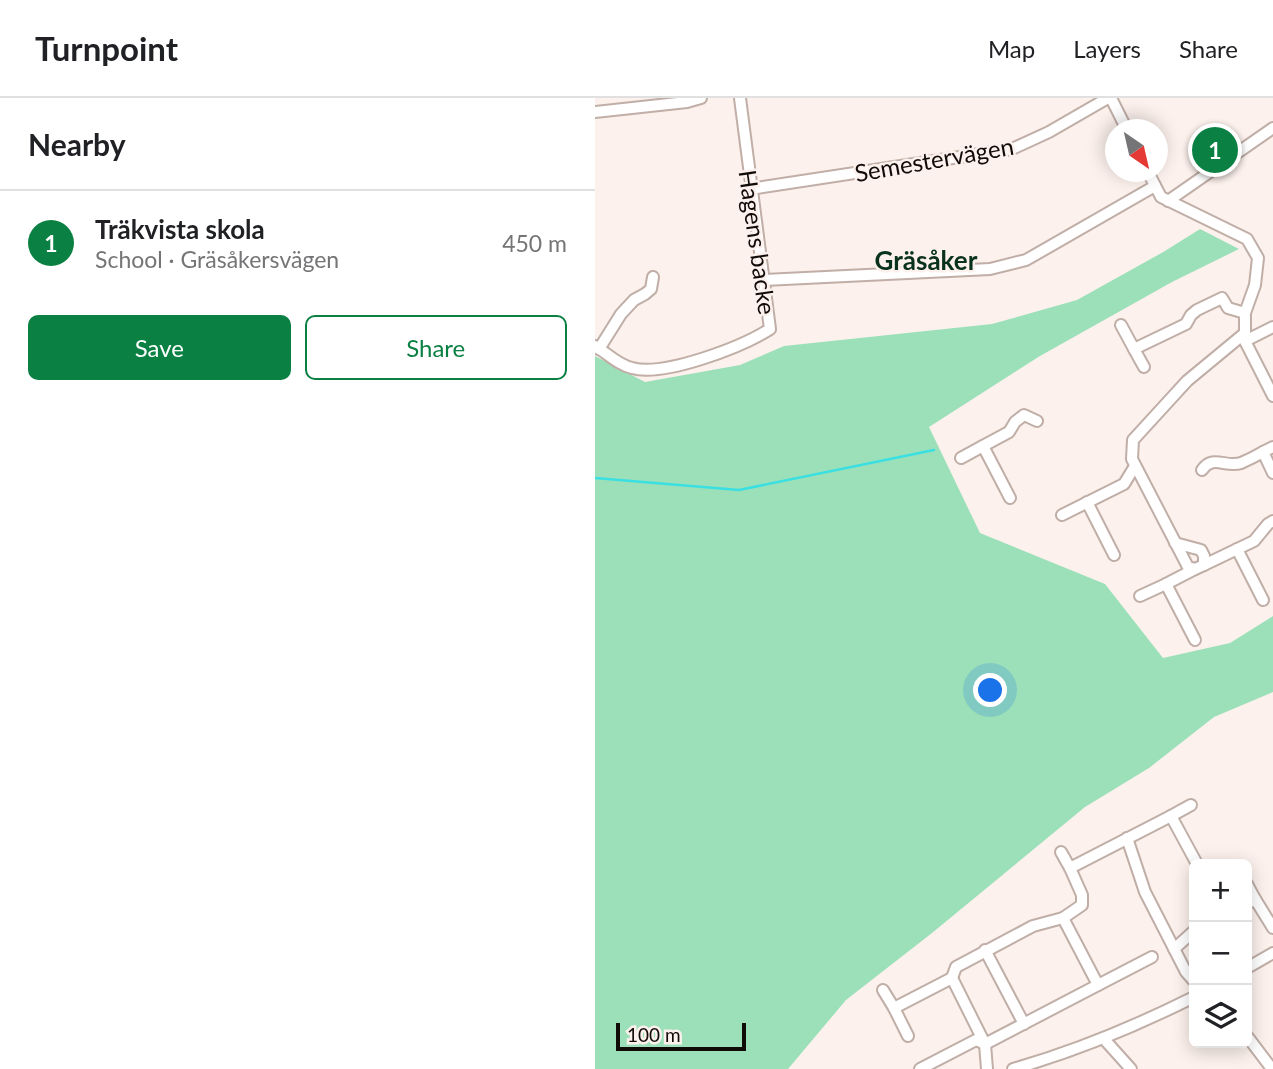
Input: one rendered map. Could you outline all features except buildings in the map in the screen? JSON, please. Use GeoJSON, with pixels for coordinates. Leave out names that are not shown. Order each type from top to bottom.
{"type":"FeatureCollection","features":[{"type":"Feature","properties":{"kind":"street"},"geometry":{"type":"LineString","coordinates":[[595,113],[701,98]]}},
{"type":"Feature","properties":{"kind":"street","name":"Hagens backe"},"geometry":{"type":"LineString","coordinates":[[653,277],[651,289],[634,300],[597,347],[622,365],[647,370],[689,362],[732,348],[770,329],[740,98]]}},
{"type":"Feature","properties":{"kind":"street"},"geometry":{"type":"LineString","coordinates":[[1110,98],[1121,119]]}},
{"type":"Feature","properties":{"kind":"street","name":"Semestervägen"},"geometry":{"type":"LineString","coordinates":[[750,189],[1012,149],[1110,98]]}},
{"type":"Feature","properties":{"kind":"street"},"geometry":{"type":"LineString","coordinates":[[1168,201],[1273,128]]}},
{"type":"Feature","properties":{"kind":"street"},"geometry":{"type":"LineString","coordinates":[[1153,182],[1161,197],[1247,239],[1258,258],[1255,285],[1245,313],[1245,337],[1273,396]]}},
{"type":"Feature","properties":{"kind":"street"},"geometry":{"type":"LineString","coordinates":[[764,281],[990,269],[1026,260],[1155,186]]}},
{"type":"Feature","properties":{"kind":"street"},"geometry":{"type":"LineString","coordinates":[[1134,349],[1186,324],[1197,310],[1222,298],[1228,308],[1245,313]]}},
{"type":"Feature","properties":{"kind":"street"},"geometry":{"type":"LineString","coordinates":[[1121,325],[1144,367]]}},
{"type":"Feature","properties":{"kind":"street"},"geometry":{"type":"LineString","coordinates":[[1200,567],[1188,567],[1175,543],[1132,459],[1133,440],[1187,381],[1245,337],[1273,327]]}},
{"type":"Feature","properties":{"kind":"street"},"geometry":{"type":"LineString","coordinates":[[961,457],[1009,432],[1015,422],[1024,415],[1037,421]]}},
{"type":"Feature","properties":{"kind":"street"},"geometry":{"type":"LineString","coordinates":[[983,446],[1010,498]]}},
{"type":"Feature","properties":{"kind":"street"},"geometry":{"type":"LineString","coordinates":[[1202,470],[1212,462],[1239,464],[1268,450],[1273,473]]}},
{"type":"Feature","properties":{"kind":"street"},"geometry":{"type":"LineString","coordinates":[[1062,515],[1124,484],[1135,466]]}},
{"type":"Feature","properties":{"kind":"street"},"geometry":{"type":"LineString","coordinates":[[1087,502],[1114,555]]}},
{"type":"Feature","properties":{"kind":"street"},"geometry":{"type":"LineString","coordinates":[[1140,596],[1254,541],[1273,521]]}},
{"type":"Feature","properties":{"kind":"street"},"geometry":{"type":"LineString","coordinates":[[1175,543],[1201,550],[1205,556],[1200,567]]}},
{"type":"Feature","properties":{"kind":"street"},"geometry":{"type":"LineString","coordinates":[[1237,549],[1263,600]]}},
{"type":"Feature","properties":{"kind":"street"},"geometry":{"type":"LineString","coordinates":[[1166,584],[1195,640]]}},
{"type":"Feature","properties":{"kind":"street"},"geometry":{"type":"LineString","coordinates":[[1070,868],[1191,805]]}},
{"type":"Feature","properties":{"kind":"street"},"geometry":{"type":"LineString","coordinates":[[1171,816],[1193,859]]}},
{"type":"Feature","properties":{"kind":"street"},"geometry":{"type":"LineString","coordinates":[[1127,838],[1145,892],[1189,975]]}},
{"type":"Feature","properties":{"kind":"street"},"geometry":{"type":"LineString","coordinates":[[894,1008],[952,978],[956,967],[985,950],[1033,926],[1063,918],[1082,905],[1082,895],[1061,852]]}},
{"type":"Feature","properties":{"kind":"street"},"geometry":{"type":"LineString","coordinates":[[1252,902],[1273,928]]}},
{"type":"Feature","properties":{"kind":"street"},"geometry":{"type":"LineString","coordinates":[[1063,918],[1098,985]]}},
{"type":"Feature","properties":{"kind":"street"},"geometry":{"type":"LineString","coordinates":[[1174,948],[1189,935]]}},
{"type":"Feature","properties":{"kind":"street"},"geometry":{"type":"LineString","coordinates":[[985,950],[1024,1024]]}},
{"type":"Feature","properties":{"kind":"street"},"geometry":{"type":"LineString","coordinates":[[1252,965],[1273,953]]}},
{"type":"Feature","properties":{"kind":"street"},"geometry":{"type":"LineString","coordinates":[[985,1044],[1151,957]]}},
{"type":"Feature","properties":{"kind":"street"},"geometry":{"type":"LineString","coordinates":[[952,978],[985,1044],[987,1069]]}},
{"type":"Feature","properties":{"kind":"street"},"geometry":{"type":"LineString","coordinates":[[883,990],[908,1036]]}},
{"type":"Feature","properties":{"kind":"street"},"geometry":{"type":"LineString","coordinates":[[1013,1069],[1104,1039],[1189,1000]]}},
{"type":"Feature","properties":{"kind":"street"},"geometry":{"type":"LineString","coordinates":[[1104,1039],[1131,1069]]}},
{"type":"Feature","properties":{"kind":"street"},"geometry":{"type":"LineString","coordinates":[[920,1069],[976,1040],[985,1044]]}},
{"type":"Feature","properties":{"kind":"street"},"geometry":{"type":"LineString","coordinates":[[1252,1043],[1272,1069]]}},
{"type":"Feature","properties":{"kind":"green space"},"geometry":{"type":"Polygon","coordinates":[[[1200,229],[1239,249],[1172,282],[1040,356],[929,427],[980,533],[1105,584],[1163,658],[1230,643],[1273,616],[1273,692],[1214,717],[1149,768],[1085,807],[846,1000],[788,1069],[595,1069],[595,356],[645,382],[740,365],[784,346],[992,324],[1077,300],[1200,229]]]}},
{"type":"Feature","properties":{"kind":"waterway"},"geometry":{"type":"LineString","coordinates":[[595,478],[739,490],[934,450]]}},
{"type":"Feature","properties":{"kind":"place","name":"Träkvista skola"},"geometry":{"type":"Point","coordinates":[1215,150]}},
{"type":"Feature","properties":{"kind":"district","name":"Gräsåker"},"geometry":{"type":"Point","coordinates":[926,260]}}]}
